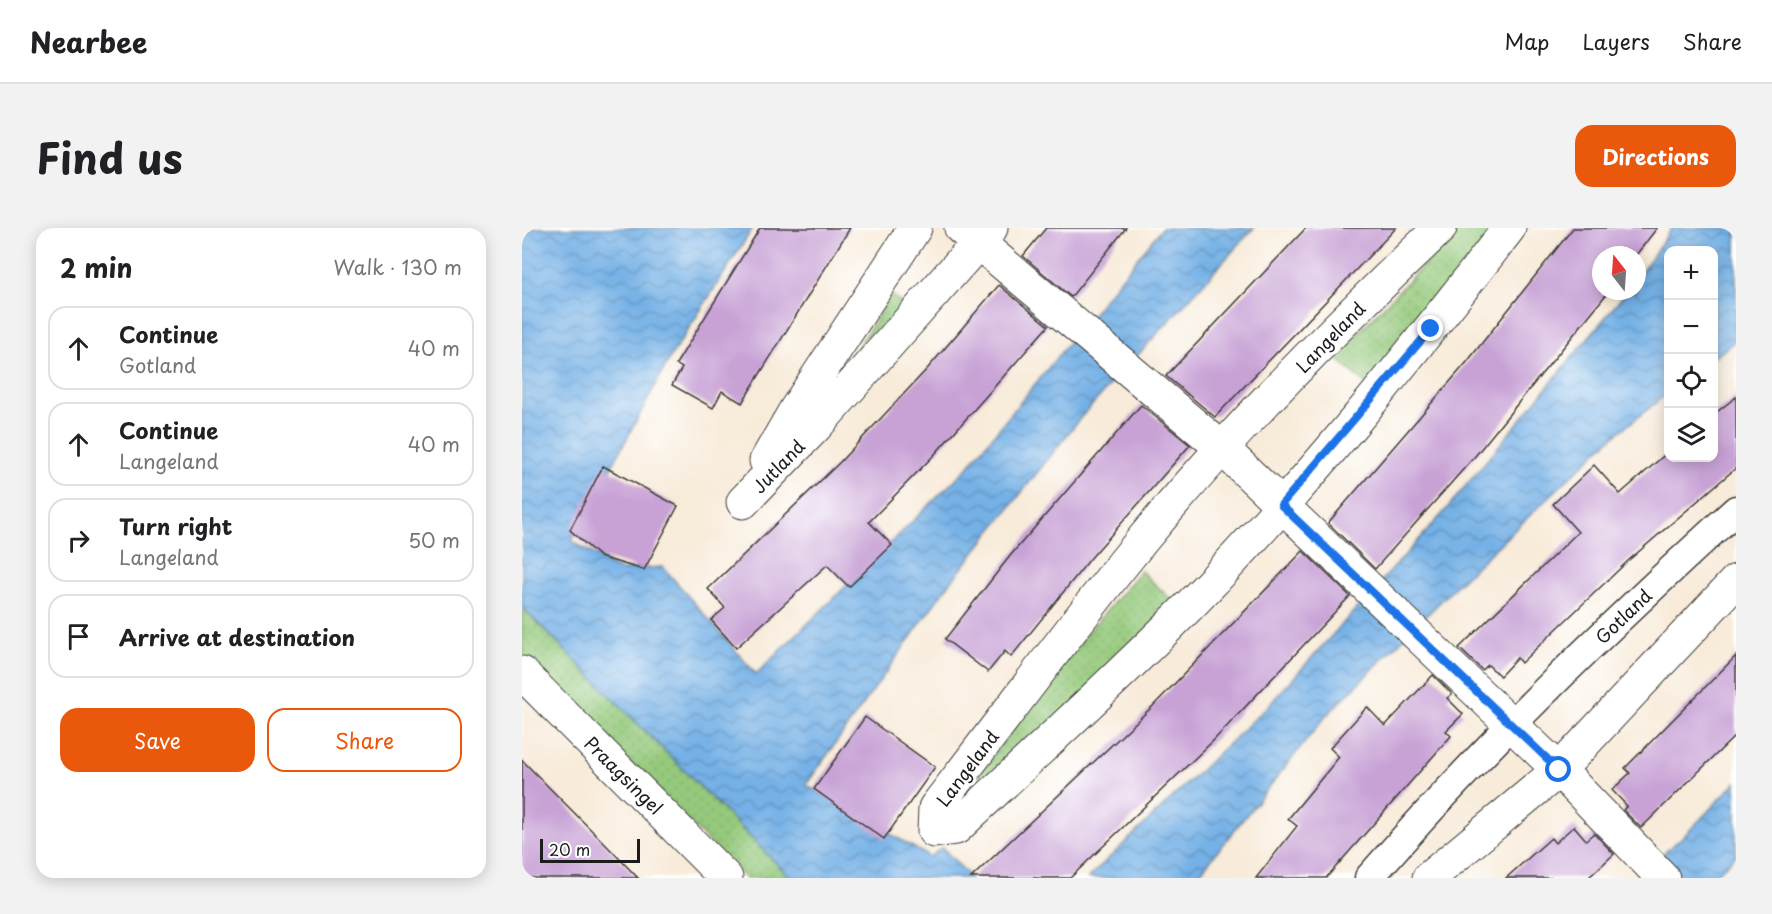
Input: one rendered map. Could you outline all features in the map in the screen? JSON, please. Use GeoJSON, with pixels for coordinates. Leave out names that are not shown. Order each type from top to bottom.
{"type":"FeatureCollection","features":[{"type":"Feature","properties":{"kind":"street","name":"Jutland"},"geometry":{"type":"LineString","coordinates":[[915,228],[796,409],[743,502],[817,425],[978,233],[1155,392],[1223,449]]}},
{"type":"Feature","properties":{"kind":"street","name":"Langeland"},"geometry":{"type":"LineString","coordinates":[[1440,228],[1370,294],[1223,449],[1135,550],[935,808],[934,831],[956,828],[1195,600],[1281,505],[1431,329],[1509,228]]}},
{"type":"Feature","properties":{"kind":"street"},"geometry":{"type":"LineString","coordinates":[[1223,449],[1559,770],[1653,867]]}},
{"type":"Feature","properties":{"kind":"street","name":"Gotland"},"geometry":{"type":"LineString","coordinates":[[1370,878],[1422,818],[1511,724],[1736,510]]}},
{"type":"Feature","properties":{"kind":"street"},"geometry":{"type":"LineString","coordinates":[[1429,878],[1559,770],[1736,581]]}},
{"type":"Feature","properties":{"kind":"street","name":"Praagsingel"},"geometry":{"type":"LineString","coordinates":[[522,673],[726,878]]}},
{"type":"Feature","properties":{"kind":"green space"},"geometry":{"type":"Polygon","coordinates":[[[1459,228],[1501,228],[1369,387],[1335,357],[1459,228]]]}},
{"type":"Feature","properties":{"kind":"green space"},"geometry":{"type":"Polygon","coordinates":[[[891,295],[910,309],[835,383],[891,295]]]}},
{"type":"Feature","properties":{"kind":"green space"},"geometry":{"type":"Polygon","coordinates":[[[1141,571],[1174,602],[1096,682],[946,815],[1084,637],[1141,571]]]}},
{"type":"Feature","properties":{"kind":"green space"},"geometry":{"type":"Polygon","coordinates":[[[525,609],[795,878],[745,878],[522,654],[522,612],[525,609]]]}},
{"type":"Feature","properties":{"kind":"water"},"geometry":{"type":"Polygon","coordinates":[[[533,228],[753,228],[670,358],[572,541],[620,570],[663,567],[756,674],[966,469],[1162,228],[1254,228],[1082,416],[940,596],[806,785],[930,857],[942,847],[971,878],[791,878],[522,607],[522,236],[533,228]]]}},
{"type":"Feature","properties":{"kind":"water"},"geometry":{"type":"Polygon","coordinates":[[[1672,228],[1736,228],[1736,340],[1718,355],[1718,246],[1664,246],[1664,396],[1608,441],[1461,581],[1326,716],[1196,878],[1088,878],[1267,707],[1444,512],[1620,300],[1646,300],[1646,265],[1672,228]]]}},
{"type":"Feature","properties":{"kind":"water"},"geometry":{"type":"Polygon","coordinates":[[[1736,782],[1736,855],[1713,878],[1635,878],[1688,832],[1736,782]]]}},
{"type":"Feature","properties":{"kind":"building"},"geometry":{"type":"Polygon","coordinates":[[[760,228],[850,228],[742,403],[722,391],[713,408],[672,385],[682,368],[676,364],[760,228]]]}},
{"type":"Feature","properties":{"kind":"building"},"geometry":{"type":"Polygon","coordinates":[[[1046,228],[1126,228],[1071,297],[1023,256],[1046,228]]]}},
{"type":"Feature","properties":{"kind":"building"},"geometry":{"type":"Polygon","coordinates":[[[1306,228],[1396,228],[1215,417],[1166,376],[1306,228]]]}},
{"type":"Feature","properties":{"kind":"building"},"geometry":{"type":"Polygon","coordinates":[[[1573,228],[1657,228],[1643,246],[1592,246],[1592,300],[1602,300],[1476,455],[1375,569],[1328,523],[1467,362],[1573,228]]]}},
{"type":"Feature","properties":{"kind":"building"},"geometry":{"type":"Polygon","coordinates":[[[999,285],[1048,326],[935,454],[869,522],[892,545],[849,587],[827,565],[736,648],[711,620],[725,608],[708,589],[839,463],[928,368],[999,285]]]}},
{"type":"Feature","properties":{"kind":"building"},"geometry":{"type":"Polygon","coordinates":[[[1736,397],[1736,468],[1629,560],[1521,663],[1517,658],[1500,676],[1488,665],[1482,670],[1459,648],[1578,532],[1553,504],[1594,465],[1620,494],[1664,456],[1664,462],[1718,462],[1718,411],[1736,397]]]}},
{"type":"Feature","properties":{"kind":"building"},"geometry":{"type":"Polygon","coordinates":[[[1141,405],[1190,445],[1090,559],[1011,657],[1005,651],[988,672],[945,639],[1010,556],[1141,405]]]}},
{"type":"Feature","properties":{"kind":"building"},"geometry":{"type":"Polygon","coordinates":[[[603,466],[678,506],[644,570],[600,557],[570,530],[603,466]]]}},
{"type":"Feature","properties":{"kind":"building"},"geometry":{"type":"Polygon","coordinates":[[[1303,551],[1350,596],[1214,740],[1070,878],[971,878],[1153,706],[1303,551]]]}},
{"type":"Feature","properties":{"kind":"building"},"geometry":{"type":"Polygon","coordinates":[[[1736,656],[1736,735],[1641,828],[1623,810],[1627,806],[1612,790],[1630,773],[1625,768],[1736,656]]]}},
{"type":"Feature","properties":{"kind":"building"},"geometry":{"type":"Polygon","coordinates":[[[1433,675],[1452,694],[1447,698],[1463,714],[1446,731],[1451,736],[1326,878],[1256,878],[1297,826],[1288,819],[1339,757],[1330,748],[1367,707],[1385,726],[1433,675]]]}},
{"type":"Feature","properties":{"kind":"building"},"geometry":{"type":"Polygon","coordinates":[[[865,717],[935,767],[884,839],[814,789],[865,717]]]}},
{"type":"Feature","properties":{"kind":"building"},"geometry":{"type":"Polygon","coordinates":[[[522,760],[609,848],[638,878],[522,878],[522,760]]]}},
{"type":"Feature","properties":{"kind":"building"},"geometry":{"type":"Polygon","coordinates":[[[1574,826],[1586,840],[1594,833],[1614,854],[1588,878],[1506,878],[1551,838],[1555,843],[1574,826]]]}},
{"type":"Feature","properties":{"kind":"route"},"geometry":{"type":"LineString","coordinates":[[1431,329],[1281,505],[1559,770]]}}]}
